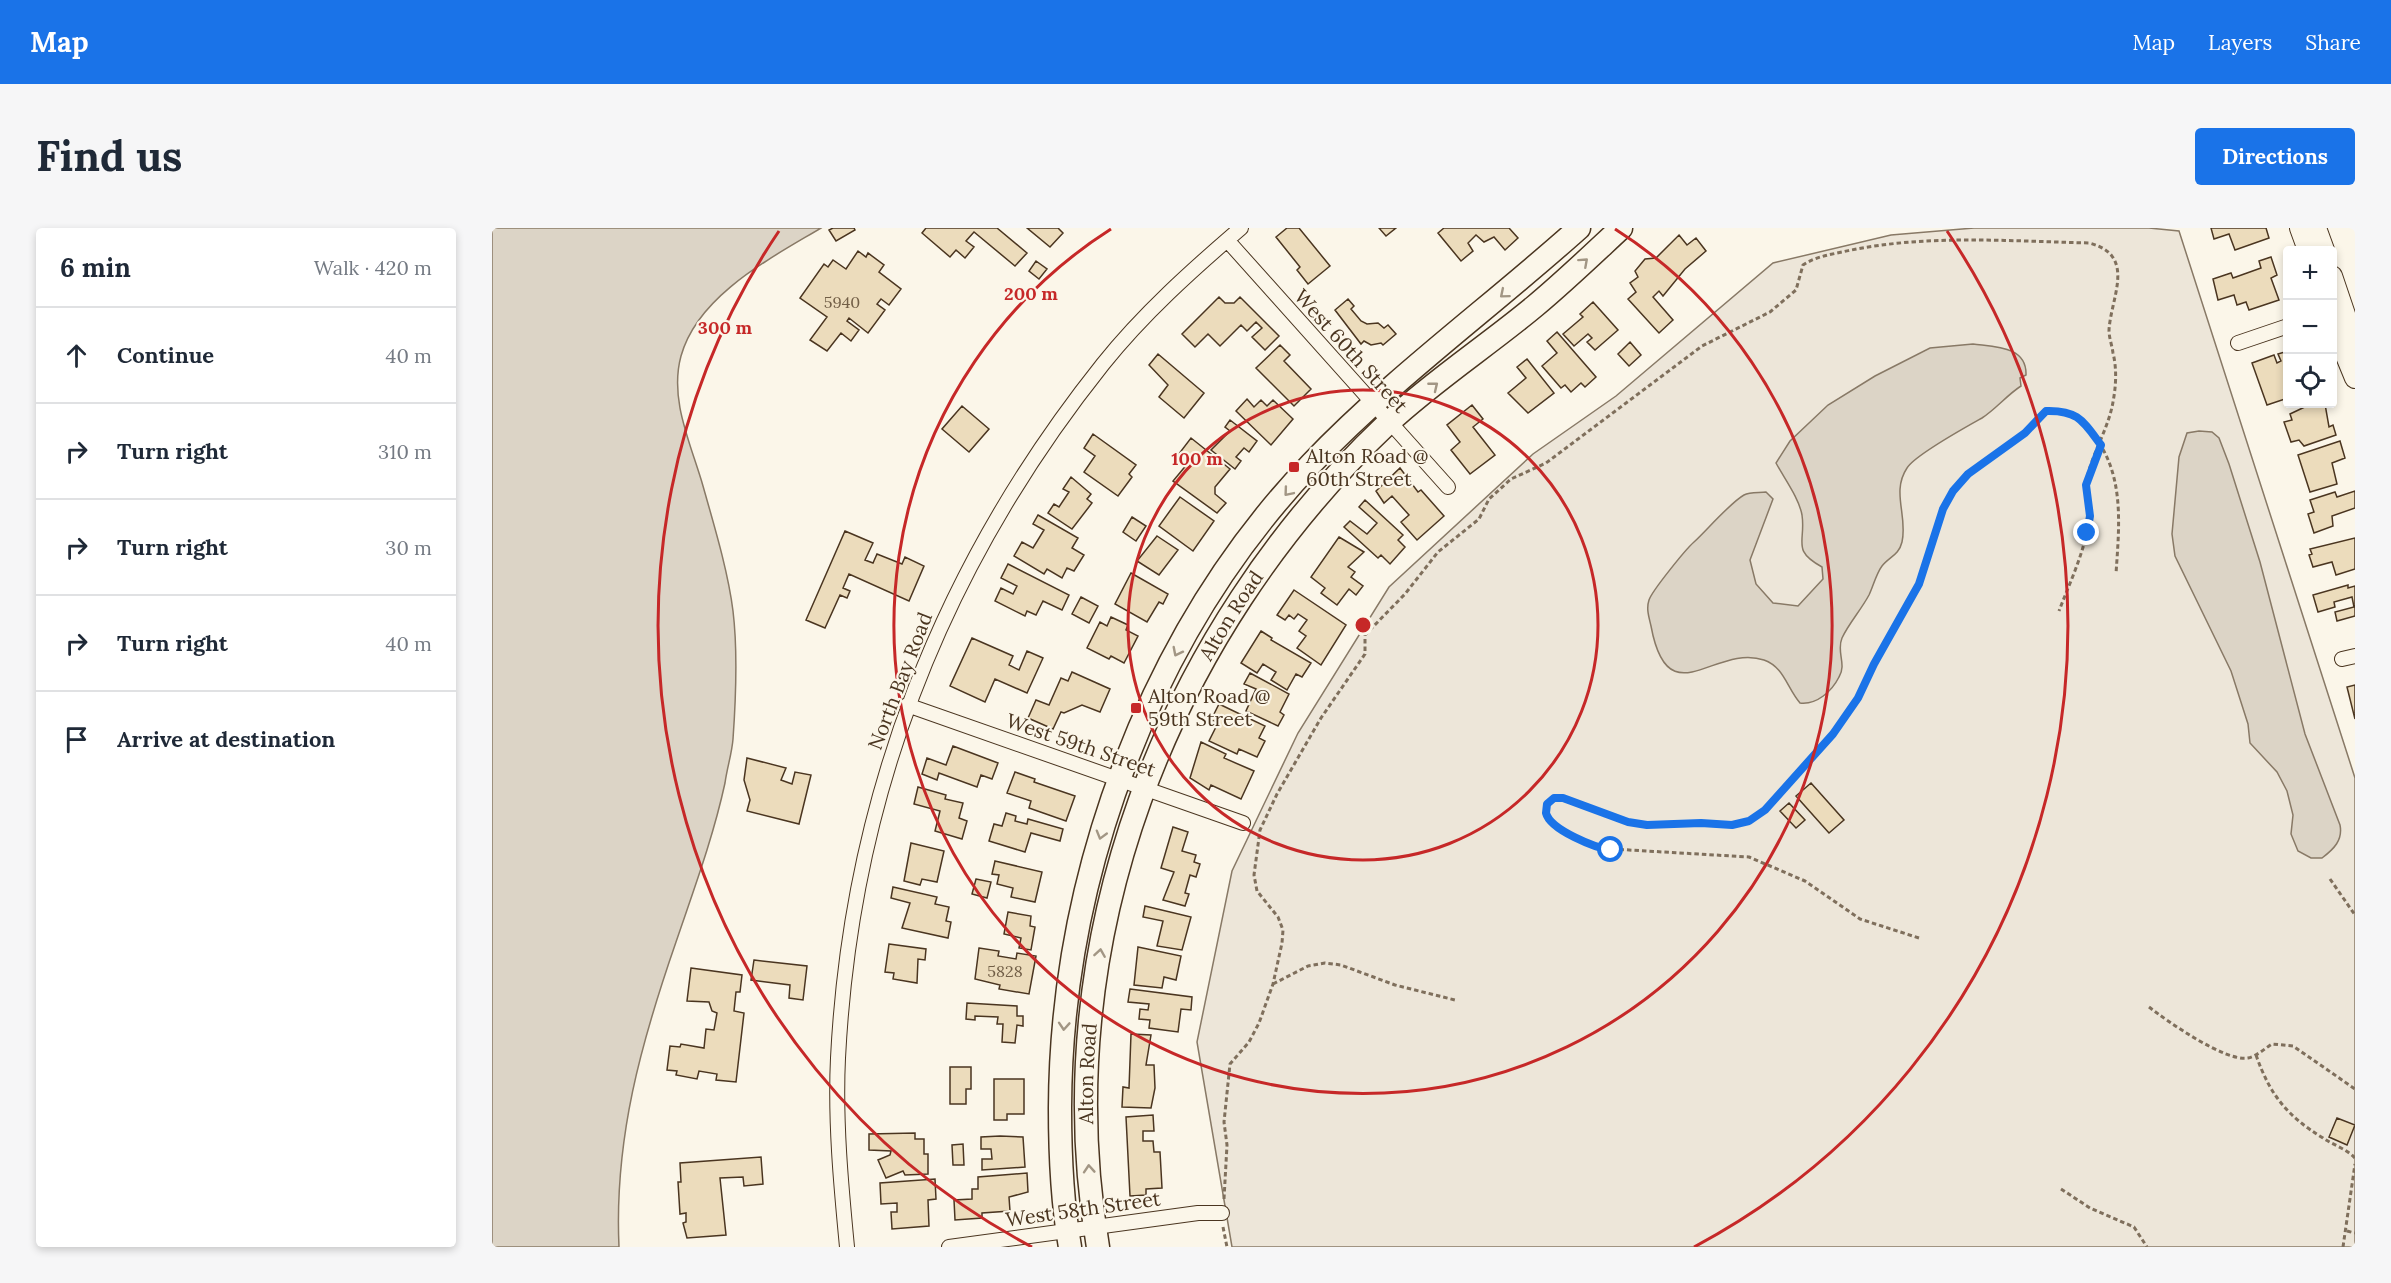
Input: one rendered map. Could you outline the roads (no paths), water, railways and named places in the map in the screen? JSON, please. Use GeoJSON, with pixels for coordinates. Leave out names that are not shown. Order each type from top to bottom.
{"type":"FeatureCollection","features":[{"type":"Feature","properties":{"kind":"main road","name":"Alton Road"},"geometry":{"type":"LineString","coordinates":[[1069,1239],[1060,1138],[1065,1010],[1085,889],[1118,779],[1184,638],[1245,544],[1311,464],[1372,405],[1580,228]]}},
{"type":"Feature","properties":{"kind":"main road","name":"Alton Road"},"geometry":{"type":"LineString","coordinates":[[1097,1237],[1087,1138],[1090,1015],[1111,891],[1144,788],[1181,702],[1233,610],[1306,511],[1388,423],[1537,304],[1621,228]]}},
{"type":"Feature","properties":{"kind":"main road"},"geometry":{"type":"LineString","coordinates":[[2300,228],[2307,246]]}},
{"type":"Feature","properties":{"kind":"main road"},"geometry":{"type":"LineString","coordinates":[[2316,228],[2323,246]]}},
{"type":"Feature","properties":{"kind":"main road"},"geometry":{"type":"LineString","coordinates":[[2337,291],[2355,344]]}},
{"type":"Feature","properties":{"kind":"main road"},"geometry":{"type":"LineString","coordinates":[[2343,310],[2355,378]]}},
{"type":"Feature","properties":{"kind":"street","name":"North Bay Road"},"geometry":{"type":"LineString","coordinates":[[848,1247],[839,1166],[838,1059],[852,918],[883,782],[907,705],[955,595],[1011,491],[1047,438],[1104,362],[1188,273],[1241,228]]}},
{"type":"Feature","properties":{"kind":"street","name":"West 60th Street"},"geometry":{"type":"LineString","coordinates":[[1227,240],[1388,423],[1448,487]]}},
{"type":"Feature","properties":{"kind":"street"},"geometry":{"type":"LineString","coordinates":[[2238,343],[2283,328]]}},
{"type":"Feature","properties":{"kind":"street","name":"West 59th Street"},"geometry":{"type":"LineString","coordinates":[[907,705],[1243,823]]}},
{"type":"Feature","properties":{"kind":"street","name":"West 58th Street"},"geometry":{"type":"LineString","coordinates":[[950,1247],[1097,1237],[1198,1213],[1222,1213]]}},
{"type":"Feature","properties":{"kind":"place","name":"Alton Road @ 60th Street"},"geometry":{"type":"Point","coordinates":[1294,467]}},
{"type":"Feature","properties":{"kind":"place","name":"Alton Road @ 59th Street"},"geometry":{"type":"Point","coordinates":[1136,708]}}]}
